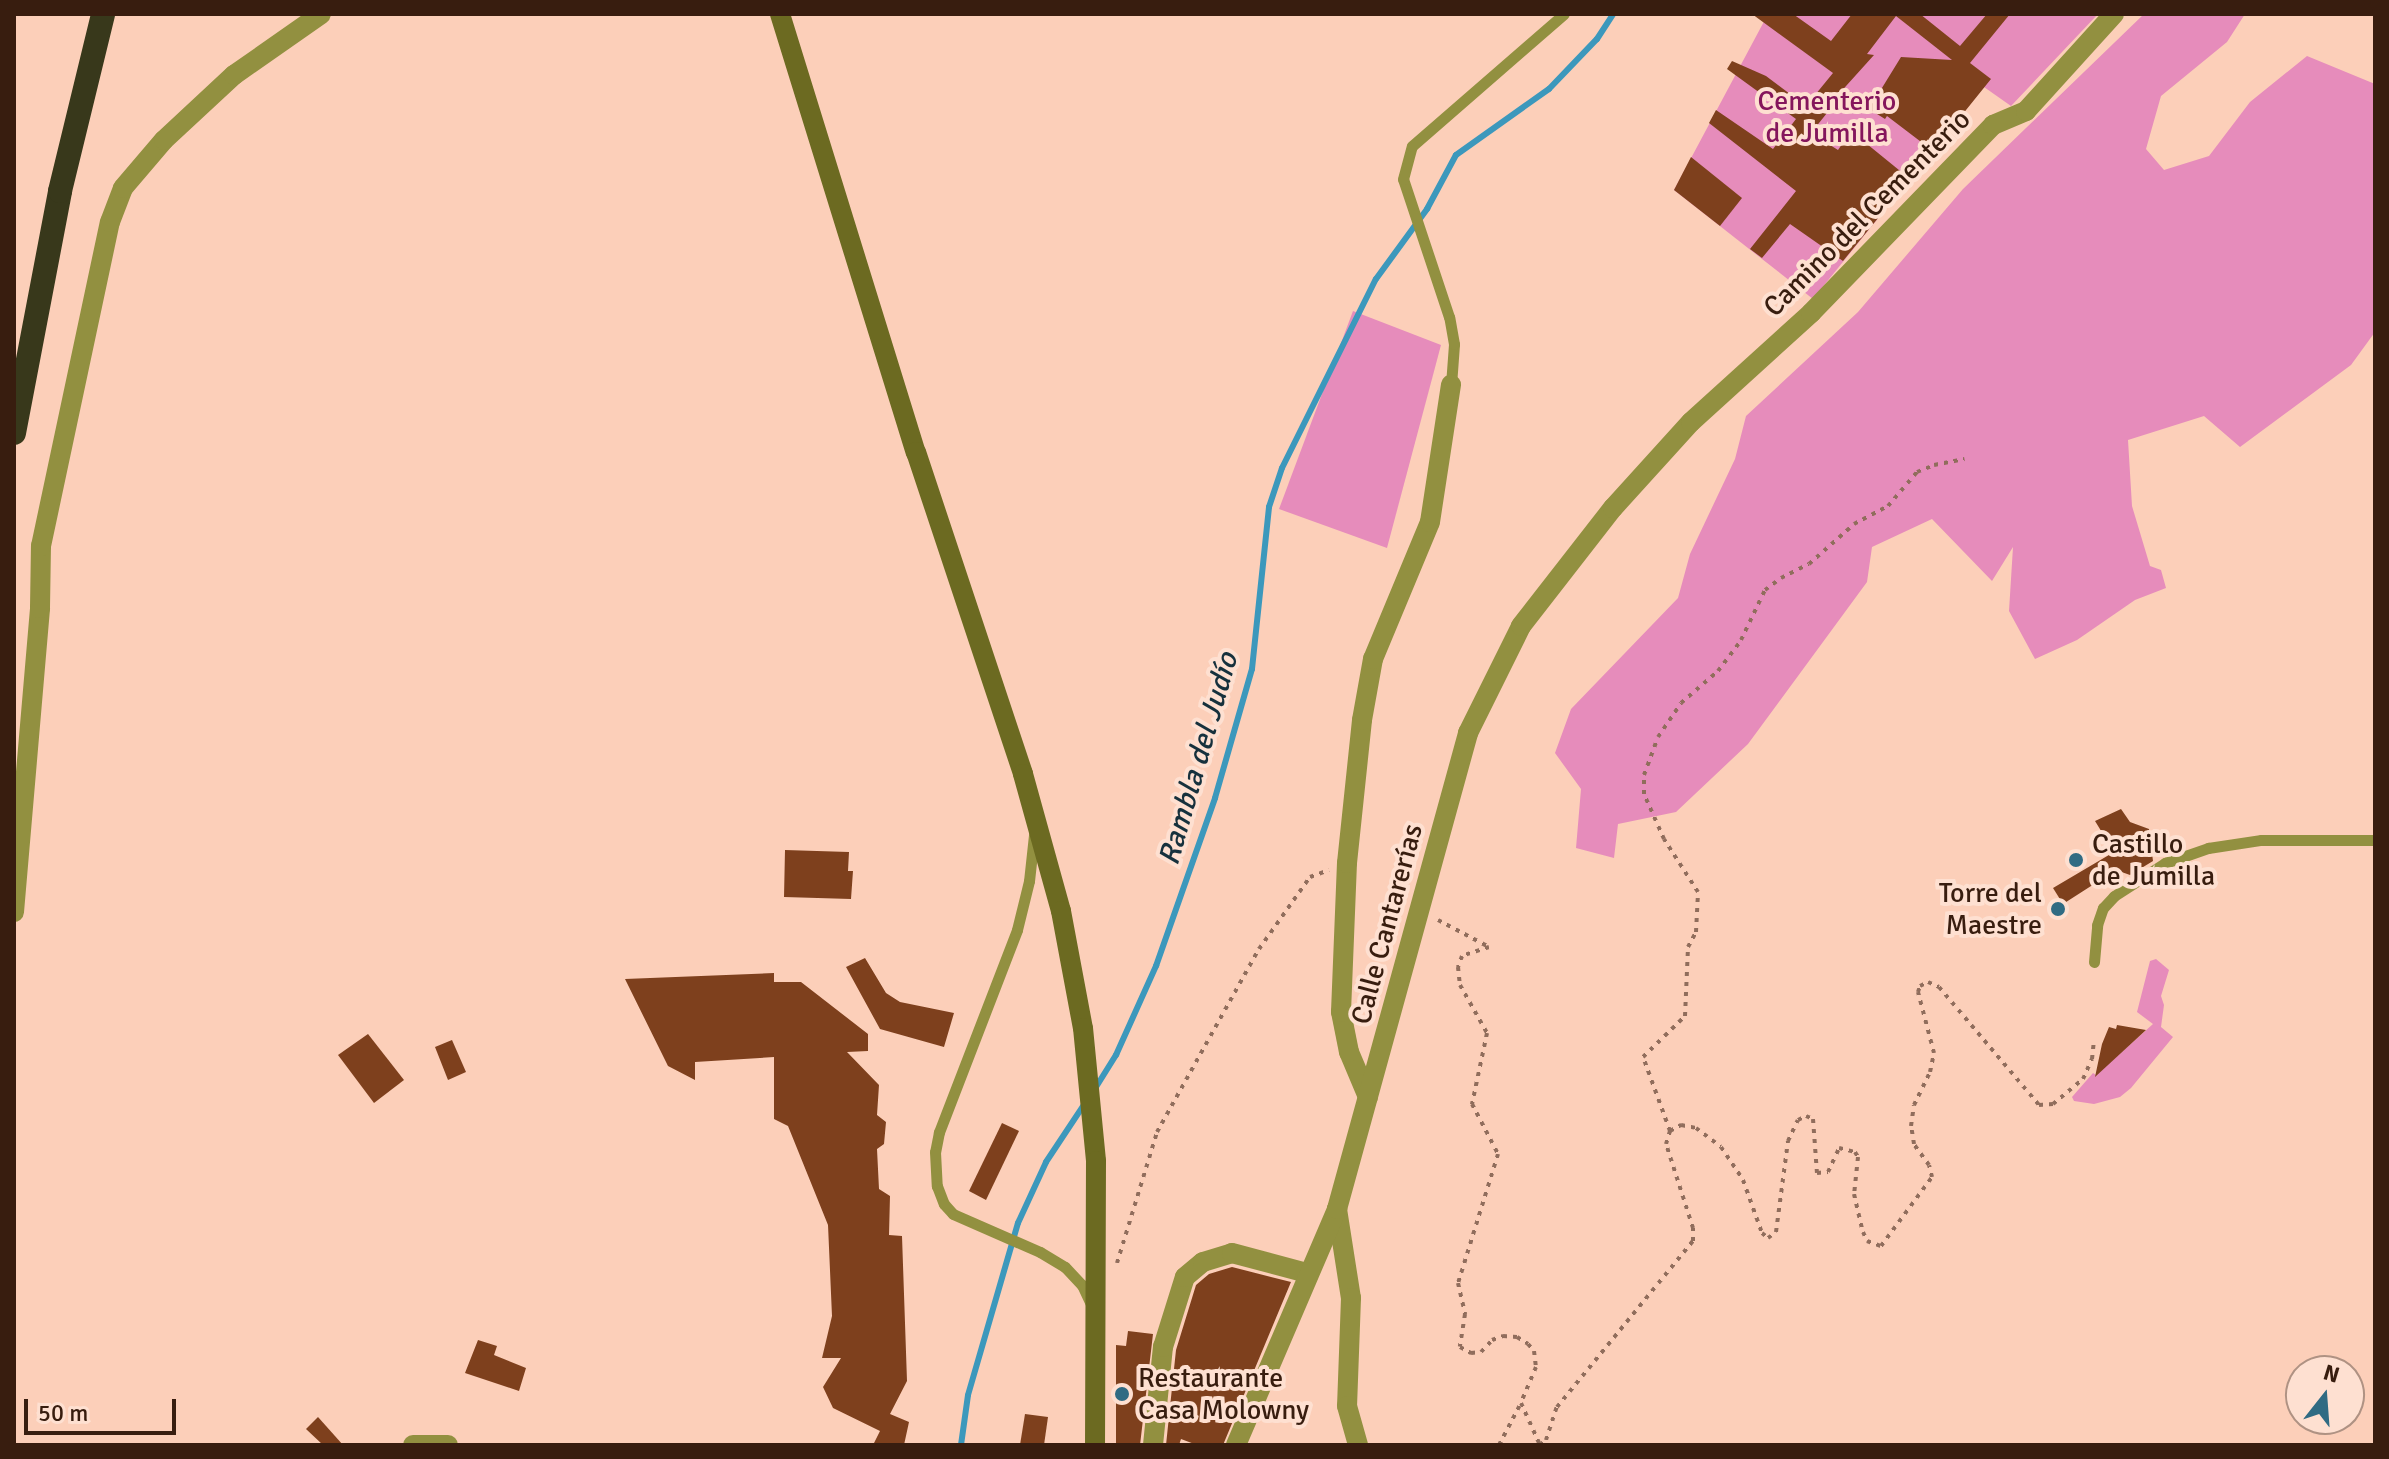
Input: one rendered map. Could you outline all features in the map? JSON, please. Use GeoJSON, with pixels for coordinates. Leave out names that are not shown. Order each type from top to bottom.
{"type":"FeatureCollection","features":[{"type":"Feature","properties":{"kind":"highway"},"geometry":{"type":"LineString","coordinates":[[14,433],[60,191],[103,14]]}},
{"type":"Feature","properties":{"kind":"main road"},"geometry":{"type":"LineString","coordinates":[[780,14],[916,452],[1035,817],[1061,911],[1078,994],[1096,1161],[1095,1445]]}},
{"type":"Feature","properties":{"kind":"street"},"geometry":{"type":"LineString","coordinates":[[14,912],[40,608],[41,546],[110,222],[123,188],[164,140],[234,75],[321,14]]}},
{"type":"Feature","properties":{"kind":"street","name":"Camino del Cementerio"},"geometry":{"type":"LineString","coordinates":[[1660,455],[1723,392],[1811,313],[1965,151],[1993,125],[2026,111],[2114,14]]}},
{"type":"Feature","properties":{"kind":"street"},"geometry":{"type":"LineString","coordinates":[[1368,1097],[1349,1052],[1341,1012],[1347,863],[1362,720],[1373,659],[1430,522],[1451,385]]}},
{"type":"Feature","properties":{"kind":"street","name":"Calle Cantarerías"},"geometry":{"type":"LineString","coordinates":[[1236,1445],[1337,1209],[1468,733],[1521,626],[1613,508],[1660,455]]}},
{"type":"Feature","properties":{"kind":"street"},"geometry":{"type":"LineString","coordinates":[[1337,1209],[1351,1298],[1347,1406],[1358,1445]]}},
{"type":"Feature","properties":{"kind":"street"},"geometry":{"type":"LineString","coordinates":[[1153,1445],[1163,1347],[1185,1277],[1203,1262],[1232,1253],[1307,1273]]}},
{"type":"Feature","properties":{"kind":"street"},"geometry":{"type":"LineString","coordinates":[[413,1445],[448,1445]]}},
{"type":"Feature","properties":{"kind":"lane"},"geometry":{"type":"LineString","coordinates":[[1451,385],[1454,344],[1403,179],[1412,146],[1564,14]]}},
{"type":"Feature","properties":{"kind":"lane"},"geometry":{"type":"LineString","coordinates":[[1035,817],[1033,858],[1023,909],[945,1111],[935,1152],[937,1186],[944,1204],[953,1214],[1040,1252],[1065,1267],[1082,1285],[1097,1323]]}},
{"type":"Feature","properties":{"kind":"lane"},"geometry":{"type":"LineString","coordinates":[[2094,962],[2097,925],[2103,908],[2114,896],[2165,863],[2208,848],[2261,840],[2375,840]]}},
{"type":"Feature","properties":{"kind":"path"},"geometry":{"type":"LineString","coordinates":[[1521,1403],[1540,1445],[1546,1440],[1557,1407],[1693,1241],[1693,1228],[1666,1144],[1670,1131],[1643,1057],[1685,1016],[1688,947],[1696,932],[1698,892],[1664,839],[1644,794],[1644,775],[1658,737],[1681,703],[1718,671],[1741,640],[1765,590],[1809,564],[1854,524],[1888,506],[1917,472],[1964,459]]}},
{"type":"Feature","properties":{"kind":"path"},"geometry":{"type":"LineString","coordinates":[[1097,1296],[1116,1268],[1157,1132],[1259,949],[1310,877],[1347,863]]}},
{"type":"Feature","properties":{"kind":"path"},"geometry":{"type":"LineString","coordinates":[[1419,910],[1489,947],[1462,956],[1458,967],[1460,985],[1487,1033],[1472,1104],[1498,1154],[1458,1283],[1465,1314],[1460,1347],[1471,1353],[1481,1352],[1492,1340],[1503,1336],[1517,1337],[1534,1351],[1536,1367],[1499,1445]]}},
{"type":"Feature","properties":{"kind":"path"},"geometry":{"type":"LineString","coordinates":[[1670,1131],[1688,1125],[1705,1132],[1721,1147],[1743,1180],[1762,1233],[1768,1238],[1776,1232],[1788,1141],[1798,1120],[1806,1116],[1813,1119],[1817,1173],[1828,1172],[1839,1148],[1855,1152],[1858,1157],[1854,1194],[1863,1232],[1867,1241],[1881,1246],[1932,1177],[1932,1169],[1914,1144],[1911,1126],[1914,1105],[1930,1072],[1934,1053],[1918,992],[1920,986],[1928,982],[1939,987],[2039,1105],[2053,1104],[2083,1079],[2092,1059],[2094,1039]]}},
{"type":"Feature","properties":{"kind":"green space","name":"Cementerio de Jumilla"},"geometry":{"type":"Polygon","coordinates":[[[1768,14],[2098,14],[2011,106],[1984,87],[1813,299],[1674,190],[1768,14]]]}},
{"type":"Feature","properties":{"kind":"green space"},"geometry":{"type":"Polygon","coordinates":[[[2144,14],[2245,14],[2227,42],[2161,96],[2146,149],[2164,170],[2209,156],[2250,102],[2307,56],[2375,84],[2375,332],[2351,365],[2240,447],[2204,416],[2128,440],[2132,506],[2150,566],[2161,570],[2166,588],[2135,600],[2077,640],[2035,659],[2009,611],[2013,547],[1992,581],[1932,519],[1872,547],[1867,582],[1748,744],[1676,812],[1618,824],[1614,858],[1576,848],[1581,789],[1555,753],[1571,709],[1678,598],[1690,554],[1735,459],[1746,416],[1858,312],[1963,189],[2144,14]]]}},
{"type":"Feature","properties":{"kind":"green space"},"geometry":{"type":"Polygon","coordinates":[[[1353,311],[1441,345],[1387,548],[1279,509],[1353,311]]]}},
{"type":"Feature","properties":{"kind":"green space"},"geometry":{"type":"Polygon","coordinates":[[[2156,959],[2169,970],[2161,996],[2164,1005],[2161,1027],[2173,1037],[2120,1097],[2094,1104],[2074,1101],[2072,1097],[2093,1073],[2096,1075],[2153,1024],[2137,1012],[2150,961],[2156,959]]]}},
{"type":"Feature","properties":{"kind":"building"},"geometry":{"type":"Polygon","coordinates":[[[1752,14],[1793,14],[1831,41],[1852,14],[1920,14],[1960,46],[1987,14],[2010,14],[1970,63],[1991,79],[1933,151],[1887,116],[1885,119],[1869,109],[1901,57],[1952,60],[1896,16],[1867,54],[1874,55],[1828,106],[1831,108],[1811,133],[1838,150],[1851,131],[1910,179],[1843,261],[1790,224],[1762,258],[1750,249],[1796,191],[1709,123],[1716,110],[1773,149],[1796,119],[1727,69],[1732,61],[1766,76],[1806,106],[1833,73],[1752,14]]]}},
{"type":"Feature","properties":{"kind":"building"},"geometry":{"type":"Polygon","coordinates":[[[1691,157],[1742,198],[1720,226],[1674,190],[1691,157]]]}},
{"type":"Feature","properties":{"kind":"building"},"geometry":{"type":"Polygon","coordinates":[[[2121,809],[2130,822],[2149,829],[2153,861],[2130,875],[2116,870],[2063,904],[2053,888],[2114,852],[2095,821],[2121,809]]]}},
{"type":"Feature","properties":{"kind":"building"},"geometry":{"type":"Polygon","coordinates":[[[785,850],[849,852],[848,871],[853,871],[851,899],[784,897],[785,850]]]}},
{"type":"Feature","properties":{"kind":"building"},"geometry":{"type":"Polygon","coordinates":[[[865,958],[886,993],[900,1002],[954,1013],[944,1047],[880,1029],[846,967],[865,958]]]}},
{"type":"Feature","properties":{"kind":"building"},"geometry":{"type":"Polygon","coordinates":[[[774,973],[774,982],[801,982],[868,1034],[868,1051],[847,1052],[879,1085],[877,1115],[886,1122],[884,1144],[877,1149],[879,1189],[890,1196],[889,1235],[902,1236],[907,1381],[890,1414],[909,1422],[904,1445],[873,1445],[880,1431],[833,1408],[823,1387],[841,1358],[822,1358],[832,1316],[828,1225],[788,1126],[774,1119],[774,1057],[695,1062],[695,1080],[668,1066],[625,979],[774,973]]]}},
{"type":"Feature","properties":{"kind":"building"},"geometry":{"type":"Polygon","coordinates":[[[2117,1025],[2146,1030],[2095,1077],[2109,1027],[2116,1029],[2117,1025]]]}},
{"type":"Feature","properties":{"kind":"building"},"geometry":{"type":"Polygon","coordinates":[[[368,1034],[404,1080],[374,1103],[338,1055],[368,1034]]]}},
{"type":"Feature","properties":{"kind":"building"},"geometry":{"type":"Polygon","coordinates":[[[452,1040],[466,1072],[448,1080],[435,1047],[452,1040]]]}},
{"type":"Feature","properties":{"kind":"building"},"geometry":{"type":"Polygon","coordinates":[[[1002,1123],[1019,1131],[986,1200],[969,1191],[1002,1123]]]}},
{"type":"Feature","properties":{"kind":"building"},"geometry":{"type":"Polygon","coordinates":[[[1232,1267],[1291,1282],[1223,1445],[1197,1445],[1181,1439],[1179,1445],[1166,1445],[1176,1350],[1196,1285],[1209,1274],[1232,1267]]]}},
{"type":"Feature","properties":{"kind":"building"},"geometry":{"type":"Polygon","coordinates":[[[1128,1331],[1153,1334],[1140,1445],[1116,1445],[1116,1345],[1126,1346],[1128,1331]]]}},
{"type":"Feature","properties":{"kind":"building"},"geometry":{"type":"Polygon","coordinates":[[[478,1340],[497,1346],[494,1355],[526,1368],[519,1391],[465,1373],[478,1340]]]}},
{"type":"Feature","properties":{"kind":"building"},"geometry":{"type":"Polygon","coordinates":[[[1025,1414],[1048,1417],[1044,1445],[1020,1445],[1025,1414]]]}},
{"type":"Feature","properties":{"kind":"building"},"geometry":{"type":"Polygon","coordinates":[[[318,1417],[343,1445],[323,1445],[306,1429],[318,1417]]]}},
{"type":"Feature","properties":{"kind":"waterway","name":"Rambla del Judío"},"geometry":{"type":"LineString","coordinates":[[1096,1087],[1116,1055],[1156,966],[1215,798],[1252,669],[1269,507],[1282,468],[1376,279],[1427,209],[1456,155],[1549,89],[1597,39],[1613,14]]}},
{"type":"Feature","properties":{"kind":"waterway","name":"Rambla del Judío"},"geometry":{"type":"LineString","coordinates":[[961,1445],[968,1395],[1018,1223],[1046,1162],[1085,1103]]}},
{"type":"Feature","properties":{"kind":"place","name":"Castillo de Jumilla"},"geometry":{"type":"Point","coordinates":[2076,860]}},
{"type":"Feature","properties":{"kind":"place","name":"Torre del Maestre"},"geometry":{"type":"Point","coordinates":[2058,909]}},
{"type":"Feature","properties":{"kind":"place","name":"Restaurante Casa Molowny"},"geometry":{"type":"Point","coordinates":[1122,1394]}}]}
